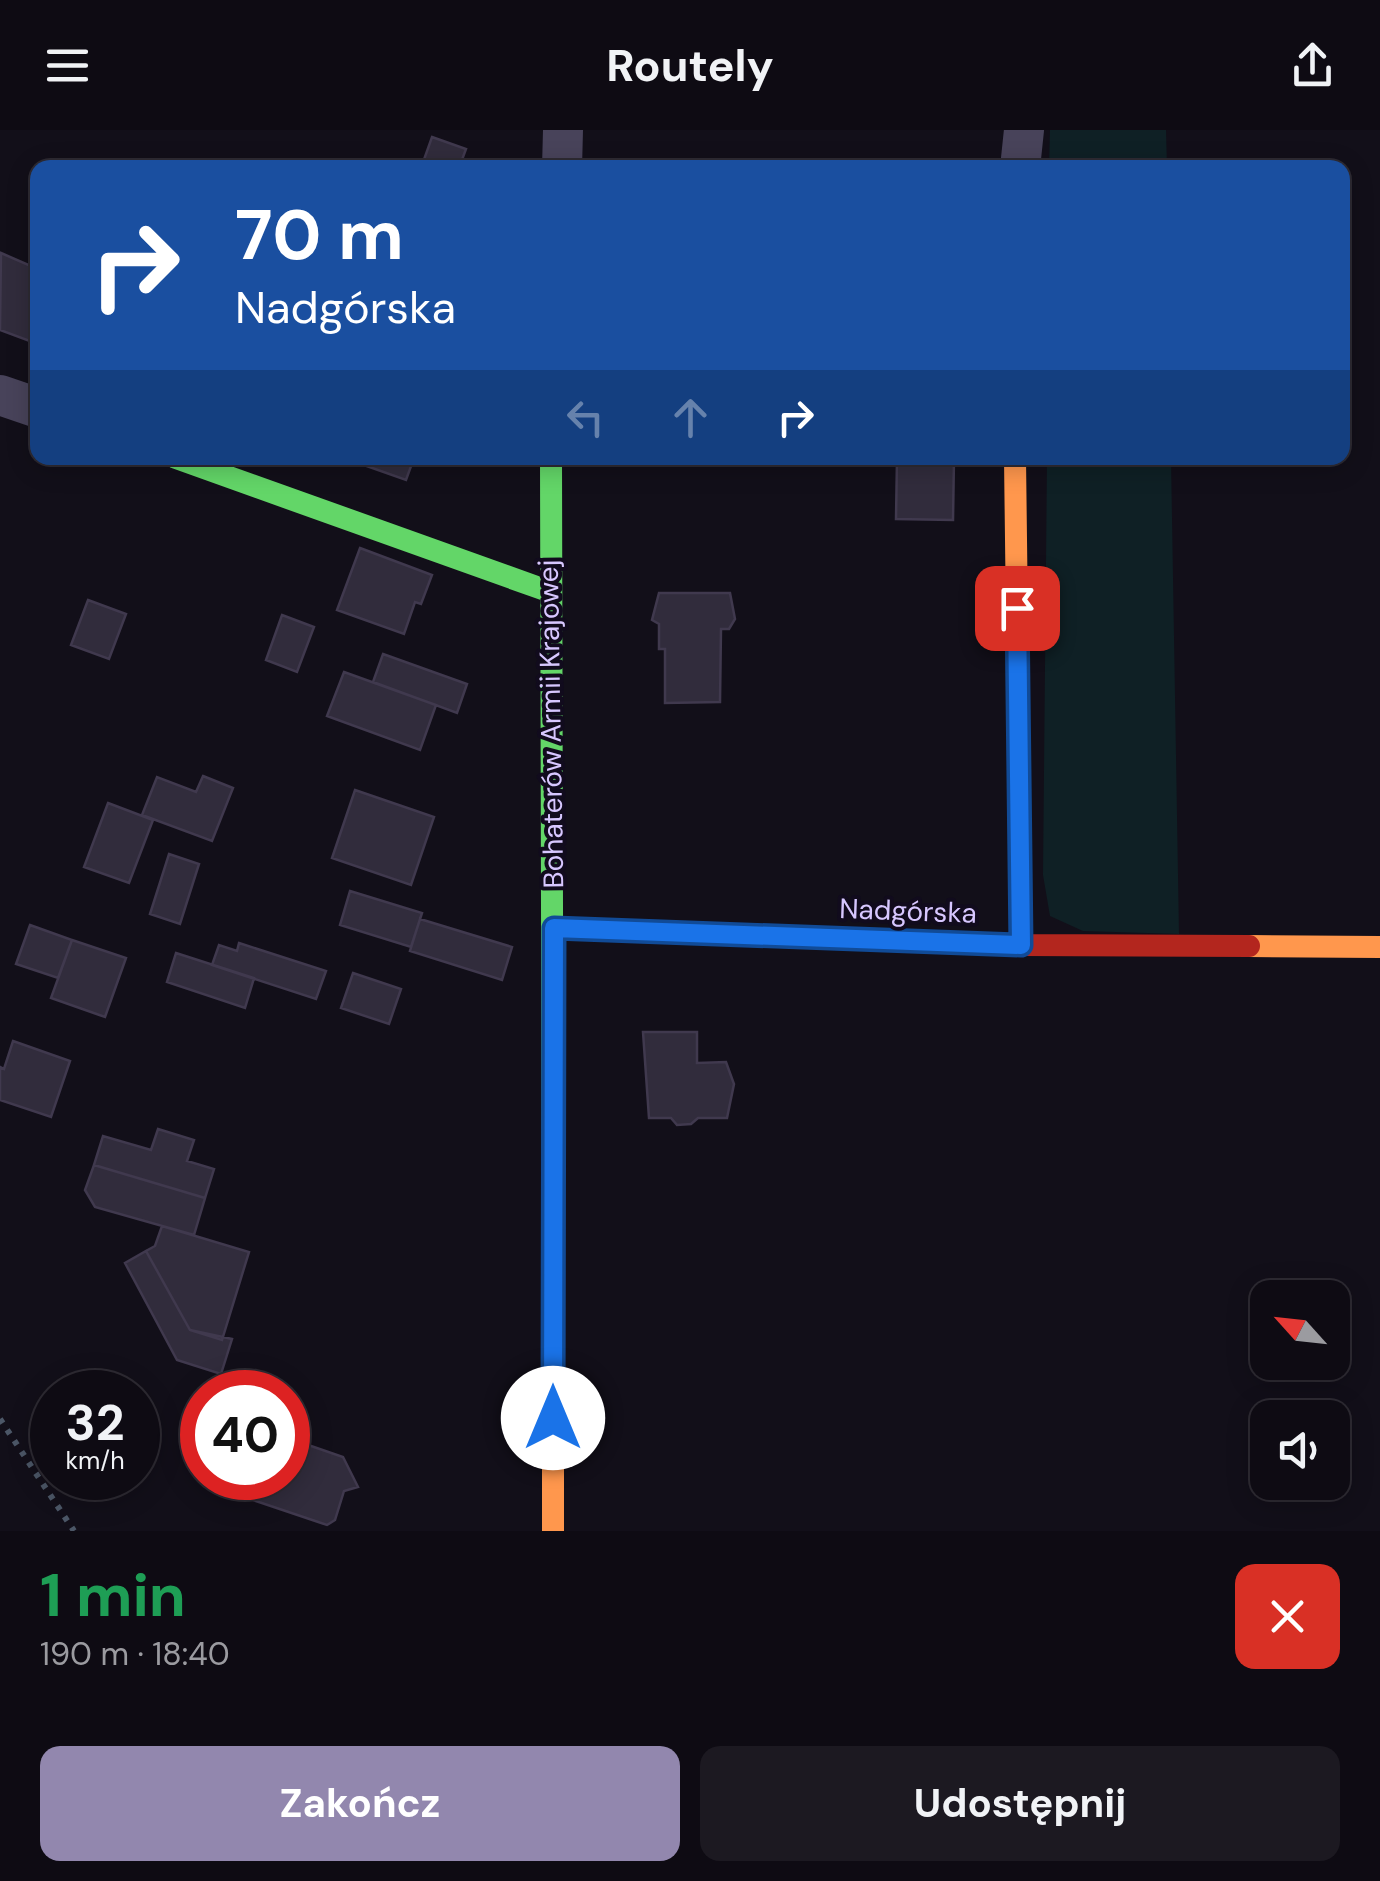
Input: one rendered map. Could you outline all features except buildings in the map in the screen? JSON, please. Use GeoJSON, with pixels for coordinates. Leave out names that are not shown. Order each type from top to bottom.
{"type":"FeatureCollection","features":[{"type":"Feature","properties":{"kind":"street"},"geometry":{"type":"LineString","coordinates":[[562,160],[563,130]]}},
{"type":"Feature","properties":{"kind":"street"},"geometry":{"type":"LineString","coordinates":[[1021,160],[1024,130]]}},
{"type":"Feature","properties":{"kind":"street"},"geometry":{"type":"LineString","coordinates":[[0,394],[30,405]]}},
{"type":"Feature","properties":{"kind":"street"},"geometry":{"type":"LineString","coordinates":[[196,465],[548,590]]}},
{"type":"Feature","properties":{"kind":"street","name":"Bohaterów Armii Krajowej"},"geometry":{"type":"LineString","coordinates":[[551,465],[548,590],[554,928],[553,1531]]}},
{"type":"Feature","properties":{"kind":"street"},"geometry":{"type":"LineString","coordinates":[[1014,465],[1021,945]]}},
{"type":"Feature","properties":{"kind":"street","name":"Nadgórska"},"geometry":{"type":"LineString","coordinates":[[554,928],[1021,945],[1380,947]]}},
{"type":"Feature","properties":{"kind":"path"},"geometry":{"type":"LineString","coordinates":[[0,1419],[74,1531]]}},
{"type":"Feature","properties":{"kind":"shaded area"},"geometry":{"type":"Polygon","coordinates":[[[1050,130],[1166,130],[1167,160],[1049,160],[1050,130]]]}},
{"type":"Feature","properties":{"kind":"shaded area"},"geometry":{"type":"Polygon","coordinates":[[[1047,465],[1171,465],[1179,934],[1083,931],[1050,916],[1043,875],[1047,465]]]}},
{"type":"Feature","properties":{"kind":"traffic: fast"},"geometry":{"type":"LineString","coordinates":[[196,465],[548,591]]}},
{"type":"Feature","properties":{"kind":"traffic: fast"},"geometry":{"type":"LineString","coordinates":[[551,465],[553,1349]]}},
{"type":"Feature","properties":{"kind":"traffic: slow"},"geometry":{"type":"LineString","coordinates":[[1015,465],[1021,945]]}},
{"type":"Feature","properties":{"kind":"traffic: slow"},"geometry":{"type":"LineString","coordinates":[[1249,946],[1380,947]]}},
{"type":"Feature","properties":{"kind":"traffic: slow"},"geometry":{"type":"LineString","coordinates":[[553,1349],[553,1531]]}},
{"type":"Feature","properties":{"kind":"traffic: jam"},"geometry":{"type":"LineString","coordinates":[[554,928],[1021,945],[1249,946]]}},
{"type":"Feature","properties":{"kind":"route"},"geometry":{"type":"LineString","coordinates":[[553,1418],[554,928],[1021,945],[1017,608]]}}]}
